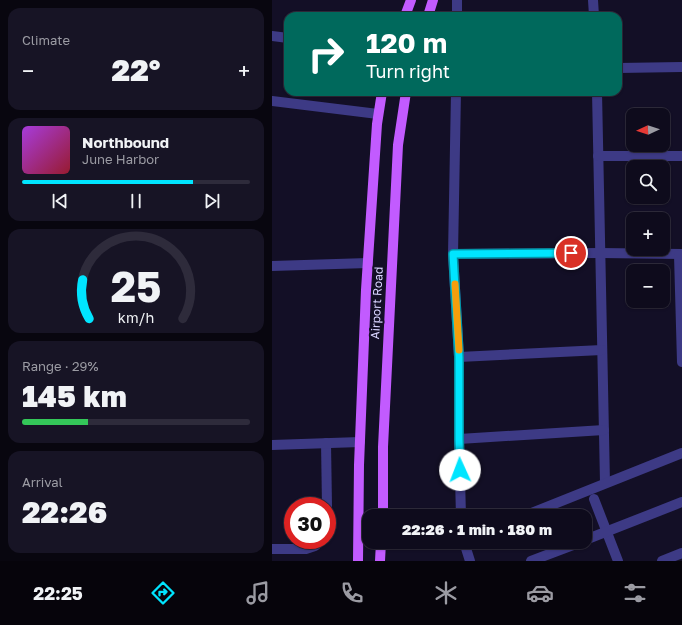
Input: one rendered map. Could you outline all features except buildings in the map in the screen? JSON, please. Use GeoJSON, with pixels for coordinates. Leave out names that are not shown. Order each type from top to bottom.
{"type":"FeatureCollection","features":[{"type":"Feature","properties":{"kind":"main road"},"geometry":{"type":"LineString","coordinates":[[406,12],[411,0]]}},
{"type":"Feature","properties":{"kind":"main road"},"geometry":{"type":"LineString","coordinates":[[429,12],[433,0]]}},
{"type":"Feature","properties":{"kind":"main road"},"geometry":{"type":"LineString","coordinates":[[358,561],[360,442],[368,263],[374,152],[381,96]]}},
{"type":"Feature","properties":{"kind":"main road","name":"Airport Road"},"geometry":{"type":"LineString","coordinates":[[382,509],[383,447],[398,145],[405,96]]}},
{"type":"Feature","properties":{"kind":"main road"},"geometry":{"type":"LineString","coordinates":[[380,561],[381,549]]}},
{"type":"Feature","properties":{"kind":"street"},"geometry":{"type":"LineString","coordinates":[[457,0],[457,12]]}},
{"type":"Feature","properties":{"kind":"street"},"geometry":{"type":"LineString","coordinates":[[593,0],[594,12]]}},
{"type":"Feature","properties":{"kind":"street"},"geometry":{"type":"LineString","coordinates":[[272,36],[284,38]]}},
{"type":"Feature","properties":{"kind":"street"},"geometry":{"type":"LineString","coordinates":[[622,68],[682,67]]}},
{"type":"Feature","properties":{"kind":"street"},"geometry":{"type":"LineString","coordinates":[[456,96],[453,254],[459,357],[461,509]]}},
{"type":"Feature","properties":{"kind":"street"},"geometry":{"type":"LineString","coordinates":[[597,96],[605,483]]}},
{"type":"Feature","properties":{"kind":"street"},"geometry":{"type":"LineString","coordinates":[[272,100],[378,114]]}},
{"type":"Feature","properties":{"kind":"street"},"geometry":{"type":"LineString","coordinates":[[598,156],[682,156]]}},
{"type":"Feature","properties":{"kind":"street"},"geometry":{"type":"LineString","coordinates":[[453,254],[681,254],[682,362]]}},
{"type":"Feature","properties":{"kind":"street"},"geometry":{"type":"LineString","coordinates":[[272,266],[368,263]]}},
{"type":"Feature","properties":{"kind":"street"},"geometry":{"type":"LineString","coordinates":[[459,357],[602,350]]}},
{"type":"Feature","properties":{"kind":"street"},"geometry":{"type":"LineString","coordinates":[[459,439],[604,430]]}},
{"type":"Feature","properties":{"kind":"street"},"geometry":{"type":"LineString","coordinates":[[326,442],[327,497]]}},
{"type":"Feature","properties":{"kind":"street"},"geometry":{"type":"LineString","coordinates":[[272,445],[360,442]]}},
{"type":"Feature","properties":{"kind":"street"},"geometry":{"type":"LineString","coordinates":[[541,509],[682,453]]}},
{"type":"Feature","properties":{"kind":"street"},"geometry":{"type":"LineString","coordinates":[[594,499],[618,561]]}},
{"type":"Feature","properties":{"kind":"street"},"geometry":{"type":"LineString","coordinates":[[592,537],[682,502]]}},
{"type":"Feature","properties":{"kind":"street"},"geometry":{"type":"LineString","coordinates":[[272,549],[284,549]]}},
{"type":"Feature","properties":{"kind":"street"},"geometry":{"type":"LineString","coordinates":[[466,549],[470,561]]}},
{"type":"Feature","properties":{"kind":"street"},"geometry":{"type":"LineString","coordinates":[[532,561],[563,549]]}},
{"type":"Feature","properties":{"kind":"street"},"geometry":{"type":"LineString","coordinates":[[662,561],[682,553]]}},
{"type":"Feature","properties":{"kind":"slow traffic"},"geometry":{"type":"LineString","coordinates":[[455,284],[459,350]]}},
{"type":"Feature","properties":{"kind":"route"},"geometry":{"type":"LineString","coordinates":[[460,470],[459,357],[453,254],[571,253]]}}]}
